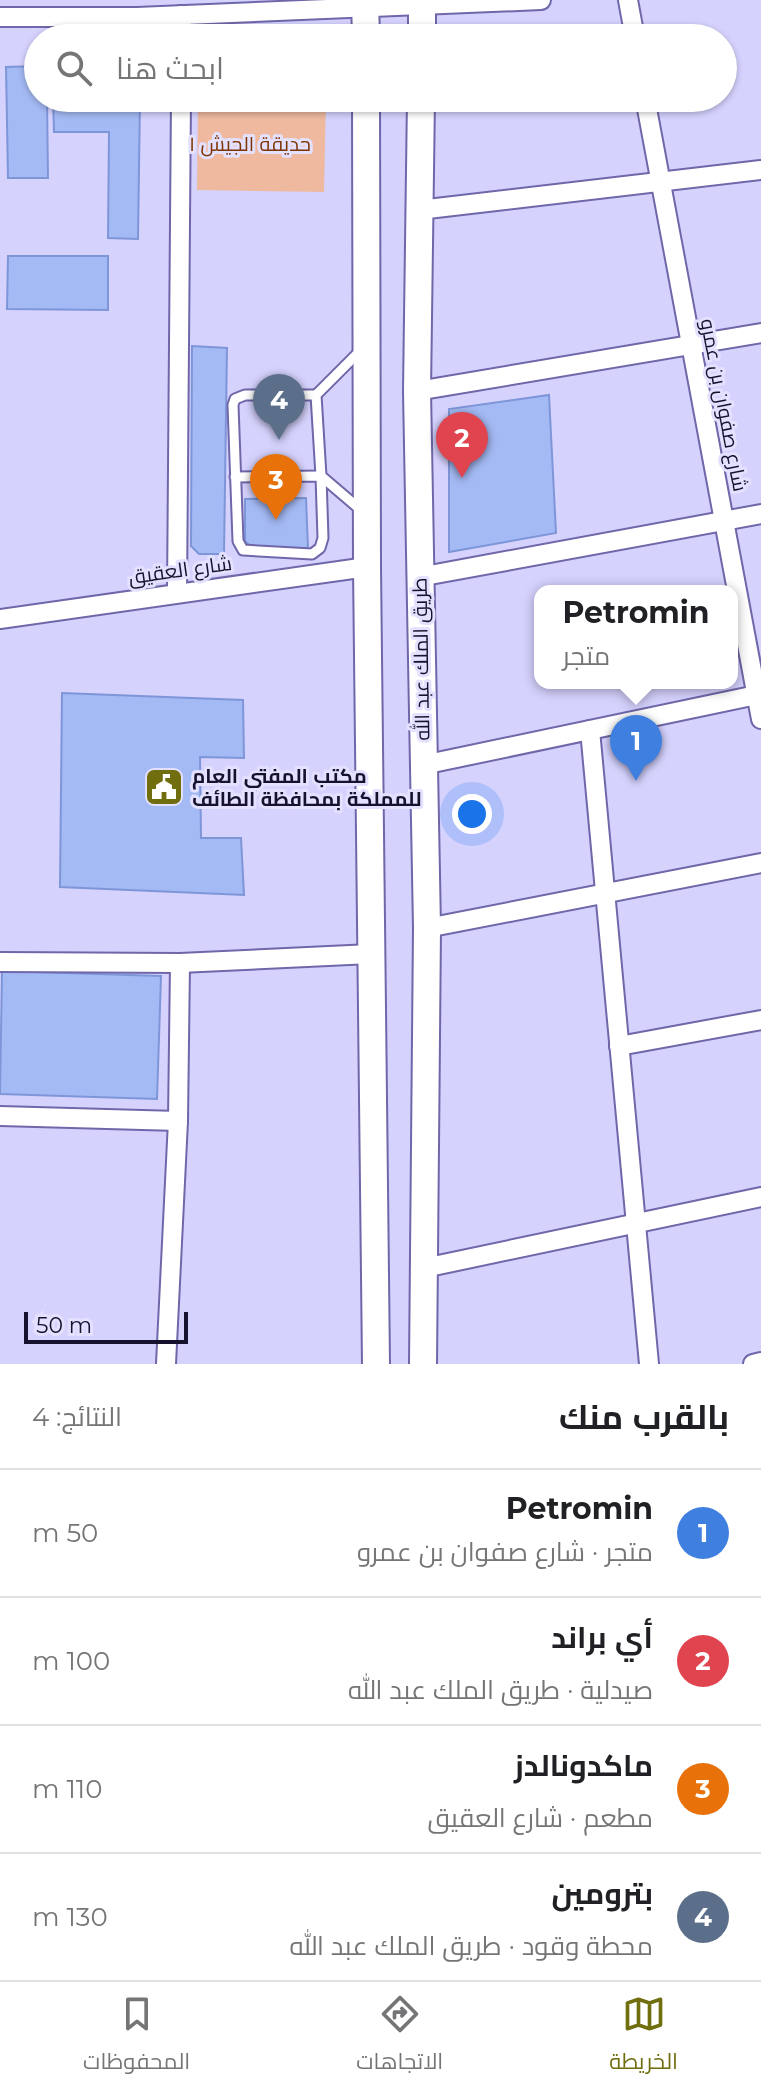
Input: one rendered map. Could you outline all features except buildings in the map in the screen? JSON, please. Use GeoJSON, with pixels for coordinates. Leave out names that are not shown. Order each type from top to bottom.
{"type":"FeatureCollection","features":[{"type":"Feature","properties":{"kind":"main road"},"geometry":{"type":"LineString","coordinates":[[422,2],[422,24]]}},
{"type":"Feature","properties":{"kind":"main road"},"geometry":{"type":"LineString","coordinates":[[366,112],[367,567],[376,1364]]}},
{"type":"Feature","properties":{"kind":"main road","name":"طريق الملك عبد الله"},"geometry":{"type":"LineString","coordinates":[[421,112],[417,391],[427,928],[423,1364]]}},
{"type":"Feature","properties":{"kind":"street"},"geometry":{"type":"LineString","coordinates":[[0,1],[0,17],[136,8],[181,15],[260,6],[541,0]]}},
{"type":"Feature","properties":{"kind":"street"},"geometry":{"type":"LineString","coordinates":[[628,0],[632,24]]}},
{"type":"Feature","properties":{"kind":"street"},"geometry":{"type":"LineString","coordinates":[[181,15],[181,24]]}},
{"type":"Feature","properties":{"kind":"street"},"geometry":{"type":"LineString","coordinates":[[177,592],[181,112]]}},
{"type":"Feature","properties":{"kind":"street","name":"شارع صفوان بن عمرو"},"geometry":{"type":"LineString","coordinates":[[647,112],[737,585]]}},
{"type":"Feature","properties":{"kind":"street"},"geometry":{"type":"LineString","coordinates":[[419,210],[761,170]]}},
{"type":"Feature","properties":{"kind":"street"},"geometry":{"type":"LineString","coordinates":[[417,391],[761,333]]}},
{"type":"Feature","properties":{"kind":"street"},"geometry":{"type":"LineString","coordinates":[[419,577],[761,514]]}},
{"type":"Feature","properties":{"kind":"street","name":"شارع العقيق"},"geometry":{"type":"LineString","coordinates":[[0,619],[367,567]]}},
{"type":"Feature","properties":{"kind":"street","name":"شارع صفوان بن عمرو"},"geometry":{"type":"LineString","coordinates":[[738,591],[761,719]]}},
{"type":"Feature","properties":{"kind":"street"},"geometry":{"type":"LineString","coordinates":[[423,765],[759,695]]}},
{"type":"Feature","properties":{"kind":"street"},"geometry":{"type":"LineString","coordinates":[[590,730],[649,1364]]}},
{"type":"Feature","properties":{"kind":"street"},"geometry":{"type":"LineString","coordinates":[[427,928],[761,863]]}},
{"type":"Feature","properties":{"kind":"street"},"geometry":{"type":"LineString","coordinates":[[0,962],[180,963],[371,954]]}},
{"type":"Feature","properties":{"kind":"street"},"geometry":{"type":"LineString","coordinates":[[166,1364],[178,1121],[180,963]]}},
{"type":"Feature","properties":{"kind":"street"},"geometry":{"type":"LineString","coordinates":[[619,1046],[761,1020]]}},
{"type":"Feature","properties":{"kind":"street"},"geometry":{"type":"LineString","coordinates":[[0,1116],[178,1121]]}},
{"type":"Feature","properties":{"kind":"street"},"geometry":{"type":"LineString","coordinates":[[424,1268],[761,1197]]}},
{"type":"Feature","properties":{"kind":"street"},"geometry":{"type":"LineString","coordinates":[[753,1364],[761,1362]]}},
{"type":"Feature","properties":{"kind":"lane"},"geometry":{"type":"LineString","coordinates":[[316,395],[323,538],[320,548],[312,554],[252,553],[243,550],[238,541],[235,399],[245,395],[316,395],[368,344]]}},
{"type":"Feature","properties":{"kind":"lane"},"geometry":{"type":"LineString","coordinates":[[235,477],[321,476],[367,515]]}},
{"type":"Feature","properties":{"kind":"green space","name":"حديقة الجيش ١"},"geometry":{"type":"Polygon","coordinates":[[[198,112],[326,112],[324,192],[197,190],[198,112]]]}},
{"type":"Feature","properties":{"kind":"place","name":"بترومين"},"geometry":{"type":"Point","coordinates":[279,440]}},
{"type":"Feature","properties":{"kind":"place","name":"أي براند"},"geometry":{"type":"Point","coordinates":[462,478]}},
{"type":"Feature","properties":{"kind":"place","name":"ماكدونالدز"},"geometry":{"type":"Point","coordinates":[276,520]}},
{"type":"Feature","properties":{"kind":"place","name":"Petromin"},"geometry":{"type":"Point","coordinates":[636,781]}},
{"type":"Feature","properties":{"kind":"place","name":"مكتب المفتي العام للمملكة بمحافظة الطائف"},"geometry":{"type":"Point","coordinates":[164,787]}}]}
